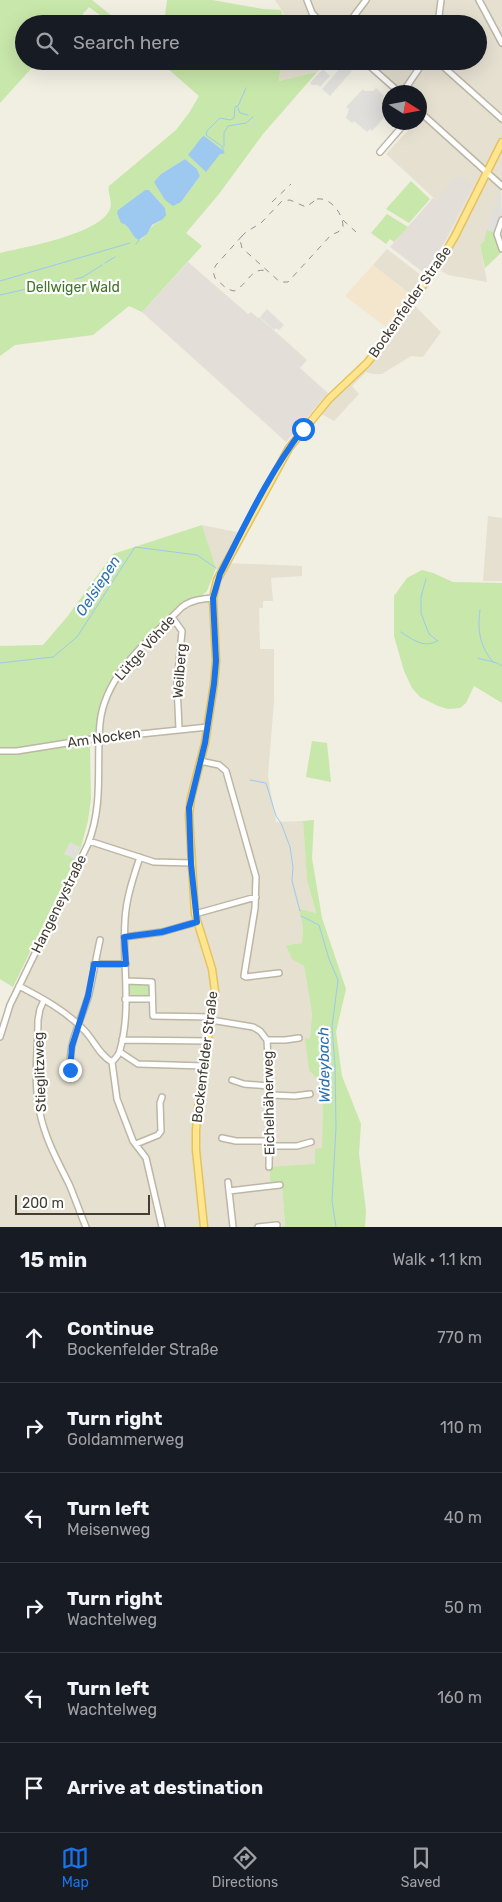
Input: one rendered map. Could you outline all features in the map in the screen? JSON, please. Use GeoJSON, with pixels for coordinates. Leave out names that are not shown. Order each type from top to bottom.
{"type":"FeatureCollection","features":[{"type":"Feature","properties":{"kind":"main road","name":"Bockenfelder Straße"},"geometry":{"type":"LineString","coordinates":[[204,1227],[197,1166],[196,1130],[215,991],[214,977],[195,914],[189,808],[208,727],[216,661],[213,598],[220,574],[288,448],[329,399],[380,348],[450,246],[502,142]]}},
{"type":"Feature","properties":{"kind":"street"},"geometry":{"type":"LineString","coordinates":[[307,0],[314,15]]}},
{"type":"Feature","properties":{"kind":"street"},"geometry":{"type":"LineString","coordinates":[[355,15],[366,0]]}},
{"type":"Feature","properties":{"kind":"street"},"geometry":{"type":"LineString","coordinates":[[439,15],[441,0]]}},
{"type":"Feature","properties":{"kind":"street"},"geometry":{"type":"LineString","coordinates":[[479,0],[502,43]]}},
{"type":"Feature","properties":{"kind":"street"},"geometry":{"type":"LineString","coordinates":[[374,70],[391,85]]}},
{"type":"Feature","properties":{"kind":"street"},"geometry":{"type":"LineString","coordinates":[[408,85],[418,70]]}},
{"type":"Feature","properties":{"kind":"street"},"geometry":{"type":"LineString","coordinates":[[447,70],[502,119]]}},
{"type":"Feature","properties":{"kind":"street"},"geometry":{"type":"LineString","coordinates":[[427,118],[502,186]]}},
{"type":"Feature","properties":{"kind":"street"},"geometry":{"type":"LineString","coordinates":[[380,152],[399,130]]}},
{"type":"Feature","properties":{"kind":"street"},"geometry":{"type":"LineString","coordinates":[[502,220],[497,234],[502,249]]}},
{"type":"Feature","properties":{"kind":"street","name":"Lütge Vöhde"},"geometry":{"type":"LineString","coordinates":[[89,841],[99,799],[100,738],[103,709],[114,682],[124,667],[187,603],[198,599],[213,598]]}},
{"type":"Feature","properties":{"kind":"street","name":"Weilberg"},"geometry":{"type":"LineString","coordinates":[[172,617],[182,631],[177,684],[179,729]]}},
{"type":"Feature","properties":{"kind":"street","name":"Am Nocken"},"geometry":{"type":"LineString","coordinates":[[0,751],[208,727]]}},
{"type":"Feature","properties":{"kind":"street"},"geometry":{"type":"LineString","coordinates":[[200,762],[219,765],[226,771],[253,865],[256,897],[244,976],[279,973]]}},
{"type":"Feature","properties":{"kind":"street","name":"Hangeneystraße"},"geometry":{"type":"LineString","coordinates":[[0,1037],[19,986],[89,841],[154,862],[191,864]]}},
{"type":"Feature","properties":{"kind":"street"},"geometry":{"type":"LineString","coordinates":[[140,857],[129,894],[125,918],[126,981],[122,1040],[120,1052],[112,1062],[117,1099],[136,1144],[146,1158],[156,1194],[162,1227]]}},
{"type":"Feature","properties":{"kind":"street"},"geometry":{"type":"LineString","coordinates":[[195,914],[256,897]]}},
{"type":"Feature","properties":{"kind":"street"},"geometry":{"type":"LineString","coordinates":[[124,937],[162,932],[197,922]]}},
{"type":"Feature","properties":{"kind":"street"},"geometry":{"type":"LineString","coordinates":[[73,1078],[70,1070],[71,1052],[88,996],[100,940]]}},
{"type":"Feature","properties":{"kind":"street"},"geometry":{"type":"LineString","coordinates":[[94,964],[126,964]]}},
{"type":"Feature","properties":{"kind":"street"},"geometry":{"type":"LineString","coordinates":[[125,999],[152,999],[152,982],[126,981]]}},
{"type":"Feature","properties":{"kind":"street"},"geometry":{"type":"LineString","coordinates":[[19,986],[44,1000],[79,1026],[106,1059],[112,1062]]}},
{"type":"Feature","properties":{"kind":"street","name":"Eichelhäherweg"},"geometry":{"type":"LineString","coordinates":[[152,999],[153,1016],[212,1019],[253,1027],[260,1031],[267,1040],[270,1086],[269,1167]]}},
{"type":"Feature","properties":{"kind":"street","name":"Stieglitzweg"},"geometry":{"type":"LineString","coordinates":[[44,1000],[38,1015],[38,1106],[45,1134],[53,1155],[69,1186],[86,1227]]}},
{"type":"Feature","properties":{"kind":"street","name":"Eichelhäherweg"},"geometry":{"type":"LineString","coordinates":[[267,1040],[299,1038]]}},
{"type":"Feature","properties":{"kind":"street"},"geometry":{"type":"LineString","coordinates":[[122,1040],[208,1041]]}},
{"type":"Feature","properties":{"kind":"street"},"geometry":{"type":"LineString","coordinates":[[120,1052],[138,1064],[204,1066]]}},
{"type":"Feature","properties":{"kind":"street"},"geometry":{"type":"LineString","coordinates":[[232,1080],[244,1084],[270,1086]]}},
{"type":"Feature","properties":{"kind":"street"},"geometry":{"type":"LineString","coordinates":[[270,1095],[295,1096],[310,1094]]}},
{"type":"Feature","properties":{"kind":"street"},"geometry":{"type":"LineString","coordinates":[[136,1144],[158,1135],[161,1131],[160,1104],[162,1097]]}},
{"type":"Feature","properties":{"kind":"street"},"geometry":{"type":"LineString","coordinates":[[222,1138],[236,1142],[297,1146],[310,1142]]}},
{"type":"Feature","properties":{"kind":"street"},"geometry":{"type":"LineString","coordinates":[[268,1180],[268,1187]]}},
{"type":"Feature","properties":{"kind":"street"},"geometry":{"type":"LineString","coordinates":[[228,1182],[233,1227]]}},
{"type":"Feature","properties":{"kind":"street"},"geometry":{"type":"LineString","coordinates":[[229,1191],[280,1185]]}},
{"type":"Feature","properties":{"kind":"street"},"geometry":{"type":"LineString","coordinates":[[258,1227],[277,1225]]}},
{"type":"Feature","properties":{"kind":"shaded area"},"geometry":{"type":"Polygon","coordinates":[[[275,0],[502,0],[502,187],[484,241],[480,245],[487,282],[448,275],[440,270],[415,306],[441,332],[423,357],[411,356],[382,374],[366,372],[352,386],[359,394],[334,421],[318,412],[367,363],[429,277],[474,185],[436,200],[386,154],[408,130],[427,130],[427,85],[391,85],[374,70],[487,70],[487,15],[284,15],[275,0]]]}},
{"type":"Feature","properties":{"kind":"shaded area"},"geometry":{"type":"Polygon","coordinates":[[[280,70],[319,70],[317,72],[279,81],[280,70]]]}},
{"type":"Feature","properties":{"kind":"shaded area"},"geometry":{"type":"Polygon","coordinates":[[[322,70],[330,76],[320,87],[310,83],[322,70]]]}},
{"type":"Feature","properties":{"kind":"shaded area"},"geometry":{"type":"Polygon","coordinates":[[[339,70],[352,71],[330,96],[322,89],[339,70]]]}},
{"type":"Feature","properties":{"kind":"shaded area"},"geometry":{"type":"Polygon","coordinates":[[[376,88],[382,94],[382,120],[372,131],[370,129],[367,132],[354,121],[352,123],[346,118],[349,109],[346,107],[363,89],[365,91],[373,91],[376,88]]]}},
{"type":"Feature","properties":{"kind":"shaded area"},"geometry":{"type":"Polygon","coordinates":[[[457,175],[474,185],[445,242],[424,273],[390,247],[433,198],[436,200],[457,175]]]}},
{"type":"Feature","properties":{"kind":"shaded area"},"geometry":{"type":"Polygon","coordinates":[[[501,187],[502,217],[495,232],[487,230],[501,187]]]}},
{"type":"Feature","properties":{"kind":"shaded area"},"geometry":{"type":"Polygon","coordinates":[[[387,249],[422,276],[410,294],[373,265],[387,249]]]}},
{"type":"Feature","properties":{"kind":"shaded area"},"geometry":{"type":"Polygon","coordinates":[[[188,262],[248,314],[251,312],[259,317],[307,360],[300,368],[328,393],[286,442],[142,312],[188,262]]]}},
{"type":"Feature","properties":{"kind":"shaded area"},"geometry":{"type":"Polygon","coordinates":[[[373,265],[410,294],[387,328],[345,296],[373,265]]]}},
{"type":"Feature","properties":{"kind":"shaded area"},"geometry":{"type":"Polygon","coordinates":[[[267,309],[284,325],[279,330],[276,328],[274,330],[260,317],[267,309]]]}},
{"type":"Feature","properties":{"kind":"shaded area"},"geometry":{"type":"Polygon","coordinates":[[[488,516],[502,518],[502,581],[483,581],[488,516]]]}},
{"type":"Feature","properties":{"kind":"shaded area"},"geometry":{"type":"Polygon","coordinates":[[[202,525],[241,533],[226,563],[302,566],[302,576],[271,578],[273,601],[263,601],[263,608],[259,608],[260,649],[274,649],[274,700],[268,776],[276,822],[303,821],[307,880],[316,914],[303,926],[302,943],[286,945],[304,966],[312,1014],[310,1039],[305,1039],[323,1085],[322,1149],[315,1164],[282,1183],[285,1225],[281,1227],[0,1227],[0,1031],[93,828],[103,709],[124,667],[187,603],[213,598],[220,574],[216,568],[202,525]]]}},
{"type":"Feature","properties":{"kind":"shaded area"},"geometry":{"type":"Polygon","coordinates":[[[70,842],[80,847],[75,859],[64,854],[70,842]]]}},
{"type":"Feature","properties":{"kind":"green space"},"geometry":{"type":"Polygon","coordinates":[[[0,0],[92,0],[111,15],[100,15],[89,7],[82,15],[15,15],[15,70],[30,70],[0,103],[0,0]]]}},
{"type":"Feature","properties":{"kind":"green space"},"geometry":{"type":"Polygon","coordinates":[[[167,0],[212,0],[263,9],[281,10],[282,15],[165,15],[167,0]]]}},
{"type":"Feature","properties":{"kind":"green space","name":"Dellwiger Wald"},"geometry":{"type":"Polygon","coordinates":[[[169,70],[280,70],[279,81],[317,72],[263,134],[219,194],[186,233],[202,246],[142,312],[129,306],[93,335],[15,345],[0,356],[0,253],[61,238],[93,226],[104,218],[111,206],[109,186],[176,130],[199,96],[169,70]],[[185,159],[161,174],[181,202],[200,176],[197,169],[185,159]],[[145,190],[118,210],[136,238],[140,240],[153,225],[159,222],[165,208],[149,190],[145,190]]]}},
{"type":"Feature","properties":{"kind":"green space"},"geometry":{"type":"Polygon","coordinates":[[[411,181],[430,199],[409,223],[386,209],[411,181]]]}},
{"type":"Feature","properties":{"kind":"green space"},"geometry":{"type":"Polygon","coordinates":[[[387,214],[408,227],[394,242],[390,239],[386,244],[371,233],[387,214]]]}},
{"type":"Feature","properties":{"kind":"green space"},"geometry":{"type":"Polygon","coordinates":[[[487,230],[495,232],[502,252],[485,268],[480,245],[484,241],[487,230]]]}},
{"type":"Feature","properties":{"kind":"green space"},"geometry":{"type":"Polygon","coordinates":[[[202,525],[216,568],[207,591],[198,599],[187,603],[124,667],[108,692],[100,738],[92,739],[87,747],[90,747],[91,799],[88,821],[81,847],[13,987],[0,979],[0,646],[43,645],[67,617],[113,554],[202,525]]]}},
{"type":"Feature","properties":{"kind":"green space"},"geometry":{"type":"Polygon","coordinates":[[[422,570],[453,582],[502,583],[502,703],[474,686],[466,703],[460,708],[448,709],[420,697],[412,688],[404,671],[394,636],[394,596],[407,578],[422,570]]]}},
{"type":"Feature","properties":{"kind":"green space"},"geometry":{"type":"Polygon","coordinates":[[[312,741],[327,743],[331,782],[306,777],[312,741]]]}},
{"type":"Feature","properties":{"kind":"green space"},"geometry":{"type":"Polygon","coordinates":[[[314,820],[312,858],[322,918],[346,989],[336,1032],[342,1076],[361,1124],[359,1154],[366,1211],[365,1227],[281,1227],[285,1225],[282,1183],[270,1184],[270,1167],[315,1164],[315,1149],[322,1148],[323,1085],[309,1070],[305,1038],[310,1039],[312,1014],[304,966],[292,959],[286,945],[302,943],[303,926],[299,909],[316,913],[307,880],[303,821],[314,820]]]}},
{"type":"Feature","properties":{"kind":"green space"},"geometry":{"type":"Polygon","coordinates":[[[129,984],[148,985],[149,995],[129,996],[129,984]]]}},
{"type":"Feature","properties":{"kind":"water"},"geometry":{"type":"Polygon","coordinates":[[[204,136],[225,152],[220,154],[206,172],[188,155],[204,136]]]}},
{"type":"Feature","properties":{"kind":"water"},"geometry":{"type":"Polygon","coordinates":[[[185,159],[197,169],[200,176],[181,202],[173,206],[165,200],[154,182],[161,174],[185,159]]]}},
{"type":"Feature","properties":{"kind":"water"},"geometry":{"type":"Polygon","coordinates":[[[145,190],[149,190],[165,208],[166,215],[163,219],[152,225],[147,234],[139,240],[127,226],[121,223],[117,213],[118,210],[145,190]]]}},
{"type":"Feature","properties":{"kind":"waterway"},"geometry":{"type":"LineString","coordinates":[[223,150],[223,147],[206,135],[207,131],[220,118],[230,120],[234,118],[235,107],[238,106],[246,88]]}},
{"type":"Feature","properties":{"kind":"waterway"},"geometry":{"type":"LineString","coordinates":[[238,108],[240,113],[248,115]]}},
{"type":"Feature","properties":{"kind":"waterway"},"geometry":{"type":"LineString","coordinates":[[224,146],[224,133],[228,126],[246,123],[253,117]]}},
{"type":"Feature","properties":{"kind":"waterway"},"geometry":{"type":"LineString","coordinates":[[136,244],[139,240]]}},
{"type":"Feature","properties":{"kind":"waterway"},"geometry":{"type":"LineString","coordinates":[[0,281],[130,243]]}},
{"type":"Feature","properties":{"kind":"waterway"},"geometry":{"type":"LineString","coordinates":[[105,263],[115,257]]}},
{"type":"Feature","properties":{"kind":"waterway"},"geometry":{"type":"LineString","coordinates":[[75,279],[83,277],[102,265]]}},
{"type":"Feature","properties":{"kind":"waterway"},"geometry":{"type":"LineString","coordinates":[[0,295],[62,281]]}},
{"type":"Feature","properties":{"kind":"waterway","name":"Oelsiepen"},"geometry":{"type":"LineString","coordinates":[[0,663],[53,657],[77,637],[135,547],[197,555],[216,568]]}},
{"type":"Feature","properties":{"kind":"waterway"},"geometry":{"type":"LineString","coordinates":[[426,579],[421,597],[421,613],[429,634],[438,641]]}},
{"type":"Feature","properties":{"kind":"waterway"},"geometry":{"type":"LineString","coordinates":[[480,610],[479,632],[485,651],[494,663]]}},
{"type":"Feature","properties":{"kind":"waterway"},"geometry":{"type":"LineString","coordinates":[[401,632],[423,644],[437,641]]}},
{"type":"Feature","properties":{"kind":"waterway"},"geometry":{"type":"LineString","coordinates":[[478,658],[502,666]]}},
{"type":"Feature","properties":{"kind":"waterway","name":"Wideybach"},"geometry":{"type":"LineString","coordinates":[[250,780],[266,783],[276,816],[281,823],[290,847],[293,867],[292,881],[300,911]]}},
{"type":"Feature","properties":{"kind":"waterway","name":"Wideybach"},"geometry":{"type":"LineString","coordinates":[[301,916],[319,925],[329,959],[338,980],[332,1027],[336,1127],[332,1201],[336,1227]]}},
{"type":"Feature","properties":{"kind":"railway"},"geometry":{"type":"LineString","coordinates":[[272,202],[291,184]]}},
{"type":"Feature","properties":{"kind":"railway"},"geometry":{"type":"LineString","coordinates":[[317,199],[327,201],[336,208],[343,223],[343,228],[331,235],[288,282],[280,282],[242,248],[240,240],[246,232],[261,223],[282,201],[290,200],[306,207],[317,199]]}},
{"type":"Feature","properties":{"kind":"railway"},"geometry":{"type":"LineString","coordinates":[[343,220],[356,232]]}},
{"type":"Feature","properties":{"kind":"railway"},"geometry":{"type":"LineString","coordinates":[[242,236],[216,265],[213,271],[215,278],[227,289],[234,291],[257,271],[267,271]]}},
{"type":"Feature","properties":{"kind":"route"},"geometry":{"type":"LineString","coordinates":[[70,1070],[72,1046],[88,996],[94,964],[126,964],[124,937],[162,932],[197,922],[191,864],[189,808],[205,743],[214,684],[216,661],[213,598],[215,587],[220,574],[275,471],[288,448],[303,429]]}}]}
